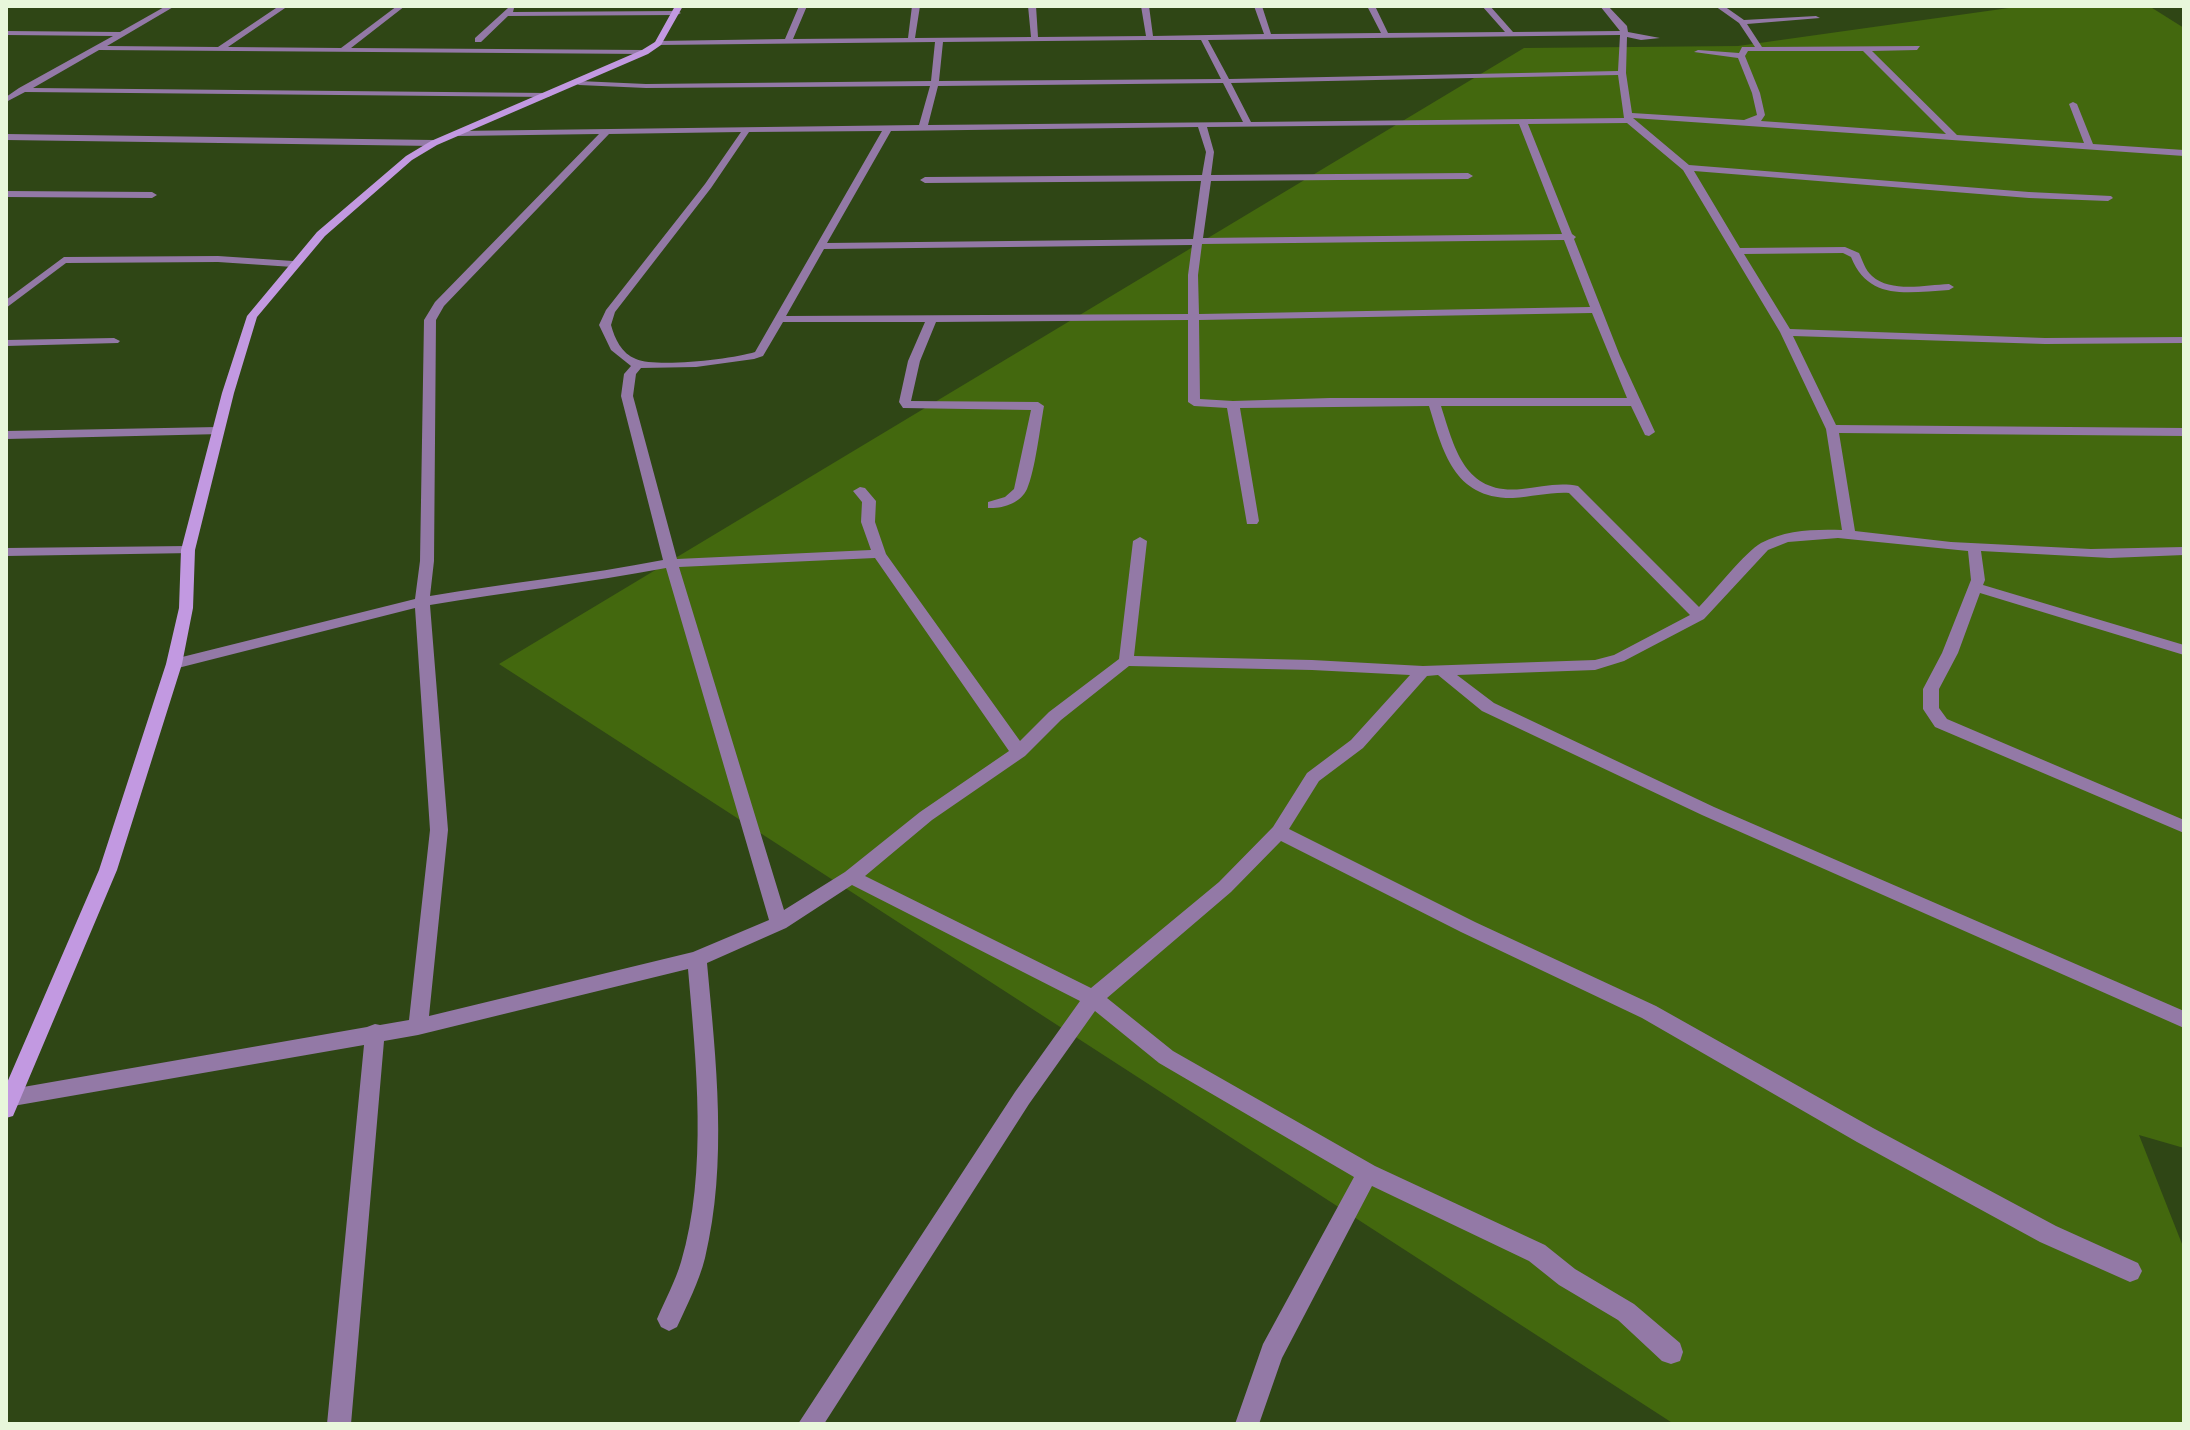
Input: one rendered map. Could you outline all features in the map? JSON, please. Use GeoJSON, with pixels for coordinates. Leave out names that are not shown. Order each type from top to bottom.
{"type":"FeatureCollection","features":[{"type":"Feature","properties":{"kind":"street"},"geometry":{"type":"LineString","coordinates":[[6,100],[171,6]]}},
{"type":"Feature","properties":{"kind":"street"},"geometry":{"type":"LineString","coordinates":[[221,48],[284,6]]}},
{"type":"Feature","properties":{"kind":"street"},"geometry":{"type":"LineString","coordinates":[[344,49],[401,6]]}},
{"type":"Feature","properties":{"kind":"street"},"geometry":{"type":"LineString","coordinates":[[478,40],[516,6]]}},
{"type":"Feature","properties":{"kind":"street"},"geometry":{"type":"LineString","coordinates":[[788,42],[803,6]]}},
{"type":"Feature","properties":{"kind":"street"},"geometry":{"type":"LineString","coordinates":[[911,42],[916,6]]}},
{"type":"Feature","properties":{"kind":"street"},"geometry":{"type":"LineString","coordinates":[[1032,6],[1035,40]]}},
{"type":"Feature","properties":{"kind":"street"},"geometry":{"type":"LineString","coordinates":[[1145,6],[1150,39]]}},
{"type":"Feature","properties":{"kind":"street"},"geometry":{"type":"LineString","coordinates":[[1258,6],[1268,36]]}},
{"type":"Feature","properties":{"kind":"street"},"geometry":{"type":"LineString","coordinates":[[1371,6],[1386,36]]}},
{"type":"Feature","properties":{"kind":"street"},"geometry":{"type":"LineString","coordinates":[[1486,6],[1512,35]]}},
{"type":"Feature","properties":{"kind":"street"},"geometry":{"type":"LineString","coordinates":[[1604,6],[1624,28],[1622,73],[1629,118],[1687,168],[1786,332],[1832,429],[1849,533]]}},
{"type":"Feature","properties":{"kind":"street"},"geometry":{"type":"LineString","coordinates":[[1719,6],[1742,22],[1760,49]]}},
{"type":"Feature","properties":{"kind":"street"},"geometry":{"type":"LineString","coordinates":[[505,14],[678,10]]}},
{"type":"Feature","properties":{"kind":"street"},"geometry":{"type":"LineString","coordinates":[[10,1103],[108,870],[174,664],[186,608],[188,550],[218,431],[252,316],[293,264],[391,171],[434,143],[579,83],[651,48],[678,10]]}},
{"type":"Feature","properties":{"kind":"street"},"geometry":{"type":"LineString","coordinates":[[1742,22],[1816,18]]}},
{"type":"Feature","properties":{"kind":"street"},"geometry":{"type":"LineString","coordinates":[[6,33],[121,34]]}},
{"type":"Feature","properties":{"kind":"street"},"geometry":{"type":"LineString","coordinates":[[95,48],[651,48],[788,42],[1623,33],[1656,38]]}},
{"type":"Feature","properties":{"kind":"street"},"geometry":{"type":"LineString","coordinates":[[1204,39],[1229,81],[1248,124]]}},
{"type":"Feature","properties":{"kind":"street"},"geometry":{"type":"LineString","coordinates":[[923,128],[935,82],[939,41]]}},
{"type":"Feature","properties":{"kind":"street"},"geometry":{"type":"LineString","coordinates":[[1741,56],[1745,49],[1917,48]]}},
{"type":"Feature","properties":{"kind":"street"},"geometry":{"type":"LineString","coordinates":[[1866,49],[1956,139]]}},
{"type":"Feature","properties":{"kind":"street"},"geometry":{"type":"LineString","coordinates":[[1698,52],[1741,56]]}},
{"type":"Feature","properties":{"kind":"street"},"geometry":{"type":"LineString","coordinates":[[1737,122],[1758,120],[1761,115],[1741,56]]}},
{"type":"Feature","properties":{"kind":"street"},"geometry":{"type":"LineString","coordinates":[[579,83],[646,86],[1229,81],[1622,73]]}},
{"type":"Feature","properties":{"kind":"street"},"geometry":{"type":"LineString","coordinates":[[22,90],[548,95]]}},
{"type":"Feature","properties":{"kind":"street"},"geometry":{"type":"LineString","coordinates":[[2073,104],[2089,146]]}},
{"type":"Feature","properties":{"kind":"street"},"geometry":{"type":"LineString","coordinates":[[459,133],[1523,122],[1629,118],[1737,122],[2184,153]]}},
{"type":"Feature","properties":{"kind":"street"},"geometry":{"type":"LineString","coordinates":[[1523,122],[1571,237],[1596,310],[1649,432]]}},
{"type":"Feature","properties":{"kind":"street"},"geometry":{"type":"LineString","coordinates":[[1202,126],[1210,152],[1193,275],[1194,402],[1233,405],[1634,402]]}},
{"type":"Feature","properties":{"kind":"street"},"geometry":{"type":"LineString","coordinates":[[746,131],[708,186],[610,312],[605,325],[611,345],[637,365],[751,359],[759,354],[888,128]]}},
{"type":"Feature","properties":{"kind":"street"},"geometry":{"type":"LineString","coordinates":[[418,1027],[439,830],[422,602],[427,561],[430,320],[432,312],[607,131]]}},
{"type":"Feature","properties":{"kind":"street"},"geometry":{"type":"LineString","coordinates":[[6,137],[434,143]]}},
{"type":"Feature","properties":{"kind":"street"},"geometry":{"type":"LineString","coordinates":[[1687,168],[2029,195],[2108,198]]}},
{"type":"Feature","properties":{"kind":"street"},"geometry":{"type":"LineString","coordinates":[[925,180],[1468,176]]}},
{"type":"Feature","properties":{"kind":"street"},"geometry":{"type":"LineString","coordinates":[[6,194],[152,195]]}},
{"type":"Feature","properties":{"kind":"street"},"geometry":{"type":"LineString","coordinates":[[822,246],[1571,237]]}},
{"type":"Feature","properties":{"kind":"street"},"geometry":{"type":"LineString","coordinates":[[1736,251],[1845,250],[1855,255],[1859,272],[1881,288],[1949,287]]}},
{"type":"Feature","properties":{"kind":"street"},"geometry":{"type":"LineString","coordinates":[[6,305],[64,260],[218,259],[293,264]]}},
{"type":"Feature","properties":{"kind":"street"},"geometry":{"type":"LineString","coordinates":[[781,319],[1193,317],[1596,310]]}},
{"type":"Feature","properties":{"kind":"street"},"geometry":{"type":"LineString","coordinates":[[932,318],[914,361],[905,402],[907,405],[1038,406],[1020,490],[1010,500],[993,505]]}},
{"type":"Feature","properties":{"kind":"street"},"geometry":{"type":"LineString","coordinates":[[1786,332],[2045,341],[2184,340]]}},
{"type":"Feature","properties":{"kind":"street"},"geometry":{"type":"LineString","coordinates":[[6,343],[114,341]]}},
{"type":"Feature","properties":{"kind":"street"},"geometry":{"type":"LineString","coordinates":[[637,365],[630,374],[627,396],[671,563],[779,923]]}},
{"type":"Feature","properties":{"kind":"street"},"geometry":{"type":"LineString","coordinates":[[1434,402],[1455,467],[1477,486],[1504,494],[1573,489],[1699,616]]}},
{"type":"Feature","properties":{"kind":"street"},"geometry":{"type":"LineString","coordinates":[[1233,405],[1252,521]]}},
{"type":"Feature","properties":{"kind":"street"},"geometry":{"type":"LineString","coordinates":[[1832,429],[2184,432]]}},
{"type":"Feature","properties":{"kind":"street"},"geometry":{"type":"LineString","coordinates":[[6,435],[218,431]]}},
{"type":"Feature","properties":{"kind":"street"},"geometry":{"type":"LineString","coordinates":[[860,491],[869,501],[868,522],[879,554],[1019,752]]}},
{"type":"Feature","properties":{"kind":"street"},"geometry":{"type":"LineString","coordinates":[[10,1103],[375,1032],[418,1027],[697,959],[779,923],[851,877],[926,816],[1019,752],[1055,716],[1126,661],[1423,671],[1595,665],[1619,658],[1699,616],[1763,547],[1775,540],[1849,533],[1974,547],[2034,547],[2127,554],[2184,551]]}},
{"type":"Feature","properties":{"kind":"street"},"geometry":{"type":"LineString","coordinates":[[1126,661],[1140,541]]}},
{"type":"Feature","properties":{"kind":"street"},"geometry":{"type":"LineString","coordinates":[[1974,547],[1978,580],[1950,653],[1931,689],[1931,709],[1941,723],[2184,827]]}},
{"type":"Feature","properties":{"kind":"street"},"geometry":{"type":"LineString","coordinates":[[6,552],[188,550]]}},
{"type":"Feature","properties":{"kind":"street"},"geometry":{"type":"LineString","coordinates":[[174,664],[422,602],[671,563],[879,554]]}},
{"type":"Feature","properties":{"kind":"street"},"geometry":{"type":"LineString","coordinates":[[1975,587],[2184,650]]}},
{"type":"Feature","properties":{"kind":"street"},"geometry":{"type":"LineString","coordinates":[[810,1424],[1022,1098],[1093,998],[1225,887],[1279,832],[1313,777],[1357,744],[1423,671]]}},
{"type":"Feature","properties":{"kind":"street"},"geometry":{"type":"LineString","coordinates":[[1442,671],[1488,707],[1708,811],[2184,1020]]}},
{"type":"Feature","properties":{"kind":"street"},"geometry":{"type":"LineString","coordinates":[[1279,832],[1468,927],[1649,1012],[1865,1135],[2048,1234],[2130,1271]]}},
{"type":"Feature","properties":{"kind":"street"},"geometry":{"type":"LineString","coordinates":[[851,877],[1093,998],[1166,1057],[1367,1173],[1537,1253],[1567,1277],[1626,1312],[1671,1352]]}},
{"type":"Feature","properties":{"kind":"street"},"geometry":{"type":"LineString","coordinates":[[669,1319],[693,1257],[705,1173],[705,1036],[697,959]]}},
{"type":"Feature","properties":{"kind":"street"},"geometry":{"type":"LineString","coordinates":[[339,1424],[375,1032]]}},
{"type":"Feature","properties":{"kind":"street"},"geometry":{"type":"LineString","coordinates":[[1247,1424],[1272,1353],[1367,1173]]}},
{"type":"Feature","properties":{"kind":"green space"},"geometry":{"type":"Polygon","coordinates":[[[2023,6],[2149,6],[2184,28],[2184,1148],[2139,1135],[2184,1249],[2184,1424],[1674,1424],[499,664],[1524,48],[1738,46],[2023,6]]]}}]}
